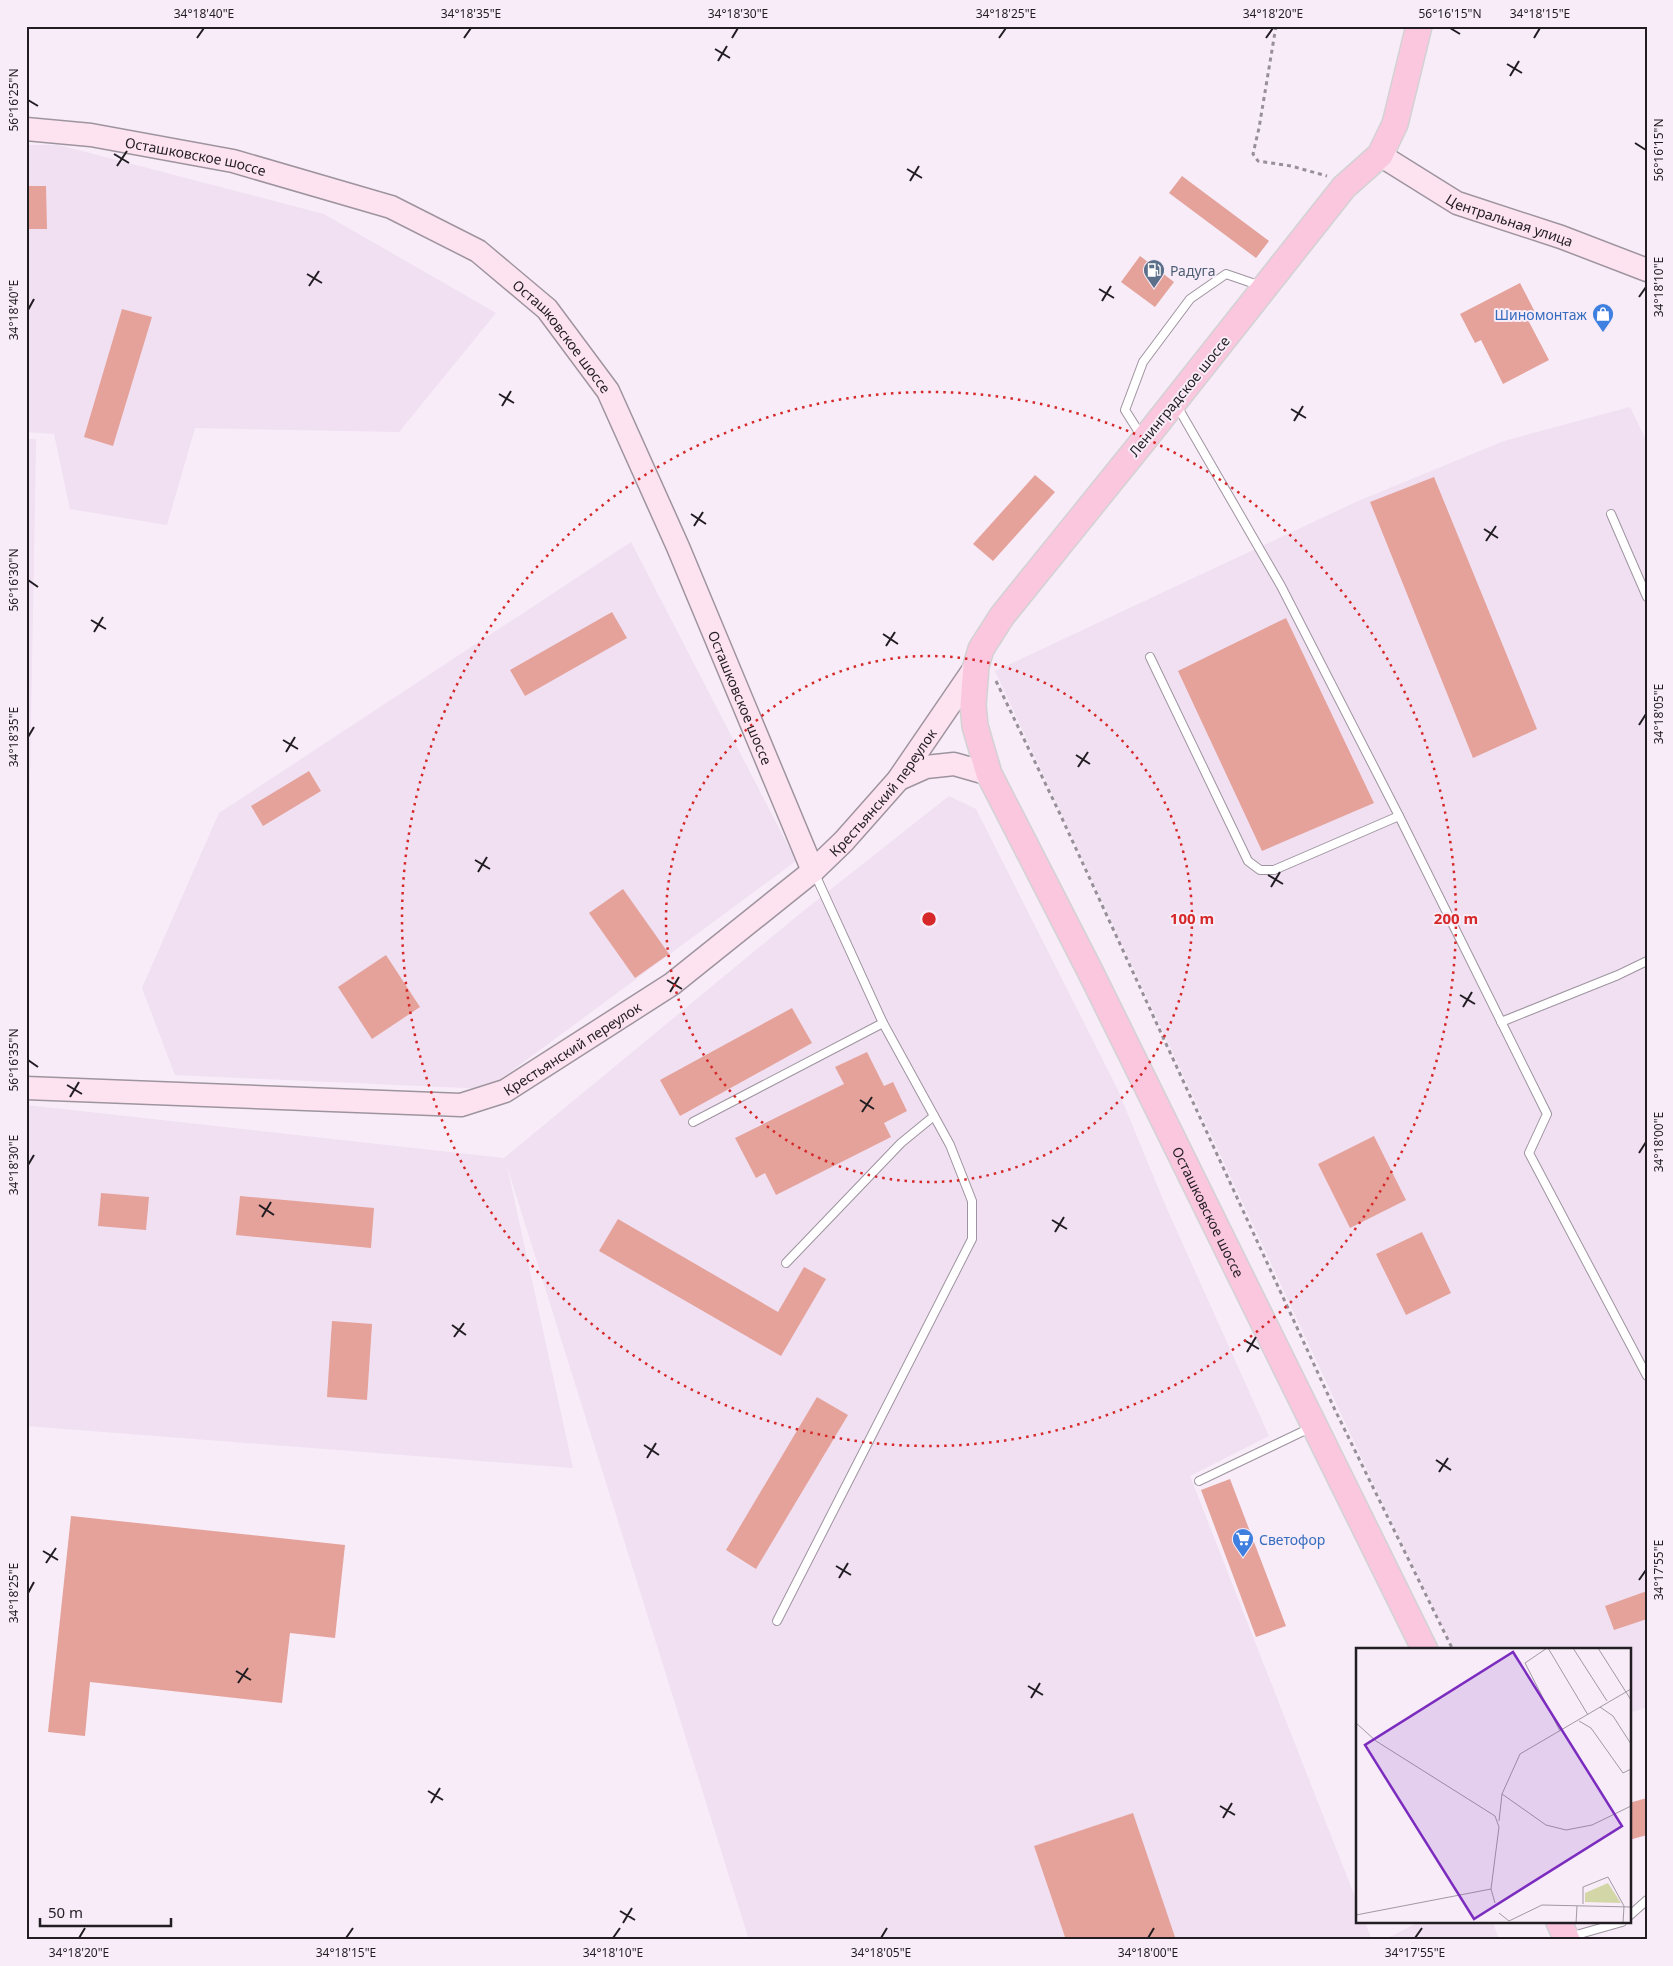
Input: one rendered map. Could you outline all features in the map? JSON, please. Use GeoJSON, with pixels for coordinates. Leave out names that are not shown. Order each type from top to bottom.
{"type":"FeatureCollection","features":[{"type":"Feature","properties":{"kind":"main road","name":"Ленинградское шоссе"},"geometry":{"type":"LineString","coordinates":[[990,774],[975,726],[973,705],[979,658],[1002,616],[1266,288],[1344,186],[1380,155],[1395,124],[1419,26]]}},
{"type":"Feature","properties":{"kind":"main road","name":"Осташковское шоссе"},"geometry":{"type":"LineString","coordinates":[[990,774],[1090,971],[1424,1648]]}},
{"type":"Feature","properties":{"kind":"street","name":"Осташковское шоссе"},"geometry":{"type":"LineString","coordinates":[[26,129],[91,135],[233,161],[391,207],[478,251],[547,309],[608,391],[678,547],[813,870]]}},
{"type":"Feature","properties":{"kind":"street","name":"Центральная улица"},"geometry":{"type":"LineString","coordinates":[[1380,155],[1457,203],[1561,237],[1647,270]]}},
{"type":"Feature","properties":{"kind":"street","name":"Крестьянский переулок"},"geometry":{"type":"LineString","coordinates":[[26,1088],[461,1105],[505,1090],[672,984],[813,870],[844,841],[898,780],[979,658]]}},
{"type":"Feature","properties":{"kind":"street"},"geometry":{"type":"LineString","coordinates":[[898,780],[926,767],[954,764],[990,774]]}},
{"type":"Feature","properties":{"kind":"lane"},"geometry":{"type":"LineString","coordinates":[[1144,440],[1125,410],[1143,362],[1190,299],[1226,274],[1266,288]]}},
{"type":"Feature","properties":{"kind":"lane"},"geometry":{"type":"LineString","coordinates":[[1175,402],[1282,586],[1547,1114],[1529,1153],[1647,1376]]}},
{"type":"Feature","properties":{"kind":"lane"},"geometry":{"type":"LineString","coordinates":[[1611,514],[1647,597]]}},
{"type":"Feature","properties":{"kind":"lane"},"geometry":{"type":"LineString","coordinates":[[1150,657],[1248,861],[1260,870],[1274,870],[1399,816]]}},
{"type":"Feature","properties":{"kind":"lane"},"geometry":{"type":"LineString","coordinates":[[777,1621],[972,1239],[972,1201],[950,1145],[884,1022],[813,870]]}},
{"type":"Feature","properties":{"kind":"lane"},"geometry":{"type":"LineString","coordinates":[[1502,1022],[1618,975],[1647,961]]}},
{"type":"Feature","properties":{"kind":"lane"},"geometry":{"type":"LineString","coordinates":[[693,1122],[884,1022]]}},
{"type":"Feature","properties":{"kind":"lane"},"geometry":{"type":"LineString","coordinates":[[786,1263],[901,1143],[934,1116]]}},
{"type":"Feature","properties":{"kind":"lane"},"geometry":{"type":"LineString","coordinates":[[1199,1481],[1314,1426]]}},
{"type":"Feature","properties":{"kind":"lane"},"geometry":{"type":"LineString","coordinates":[[1630,1915],[1647,1900]]}},
{"type":"Feature","properties":{"kind":"lane"},"geometry":{"type":"LineString","coordinates":[[1564,1933],[1611,1924]]}},
{"type":"Feature","properties":{"kind":"path"},"geometry":{"type":"LineString","coordinates":[[1276,26],[1260,128],[1253,154],[1258,161],[1291,166],[1333,178],[1344,186]]}},
{"type":"Feature","properties":{"kind":"path"},"geometry":{"type":"LineString","coordinates":[[979,658],[1060,814],[1335,1410],[1452,1648]]}},
{"type":"Feature","properties":{"kind":"shaded area"},"geometry":{"type":"Polygon","coordinates":[[[26,145],[59,145],[324,214],[496,313],[399,432],[195,428],[167,525],[70,509],[54,434],[26,432],[26,145]]]}},
{"type":"Feature","properties":{"kind":"shaded area"},"geometry":{"type":"Polygon","coordinates":[[[1630,407],[1647,442],[1647,1707],[1630,1713],[1630,1648],[1453,1647],[1378,1493],[995,671],[1358,501],[1504,441],[1630,407]]]}},
{"type":"Feature","properties":{"kind":"shaded area"},"geometry":{"type":"Polygon","coordinates":[[[26,439],[36,439],[26,1000],[26,439]]]}},
{"type":"Feature","properties":{"kind":"shaded area"},"geometry":{"type":"Polygon","coordinates":[[[631,542],[796,861],[487,1089],[175,1075],[142,988],[219,813],[631,542]]]}},
{"type":"Feature","properties":{"kind":"shaded area"},"geometry":{"type":"Polygon","coordinates":[[[949,796],[976,809],[1117,1088],[1164,1202],[1269,1436],[1190,1476],[1356,1899],[1356,1924],[1366,1924],[1372,1940],[749,1940],[507,1166],[573,1468],[26,1426],[26,1105],[504,1158],[802,912],[949,796]]]}},
{"type":"Feature","properties":{"kind":"shaded area"},"geometry":{"type":"Polygon","coordinates":[[[1415,1924],[1494,1924],[1499,1940],[1384,1940],[1415,1924]]]}},
{"type":"Feature","properties":{"kind":"building"},"geometry":{"type":"Polygon","coordinates":[[[1182,176],[1269,241],[1256,258],[1169,193],[1182,176]]]}},
{"type":"Feature","properties":{"kind":"building"},"geometry":{"type":"Polygon","coordinates":[[[26,186],[46,186],[47,229],[26,229],[26,186]]]}},
{"type":"Feature","properties":{"kind":"building"},"geometry":{"type":"Polygon","coordinates":[[[1140,256],[1174,282],[1155,307],[1121,282],[1140,256]]]}},
{"type":"Feature","properties":{"kind":"building"},"geometry":{"type":"Polygon","coordinates":[[[1520,283],[1537,316],[1528,320],[1549,360],[1503,384],[1481,340],[1475,343],[1460,314],[1520,283]]]}},
{"type":"Feature","properties":{"kind":"building"},"geometry":{"type":"Polygon","coordinates":[[[122,309],[152,317],[113,446],[84,437],[122,309]]]}},
{"type":"Feature","properties":{"kind":"building"},"geometry":{"type":"Polygon","coordinates":[[[1035,475],[1055,492],[993,561],[973,544],[1035,475]]]}},
{"type":"Feature","properties":{"kind":"building"},"geometry":{"type":"Polygon","coordinates":[[[1434,477],[1537,729],[1473,758],[1370,502],[1434,477]]]}},
{"type":"Feature","properties":{"kind":"building"},"geometry":{"type":"Polygon","coordinates":[[[612,612],[627,638],[525,696],[510,670],[612,612]]]}},
{"type":"Feature","properties":{"kind":"building"},"geometry":{"type":"Polygon","coordinates":[[[1286,618],[1374,803],[1262,851],[1178,671],[1286,618]]]}},
{"type":"Feature","properties":{"kind":"building"},"geometry":{"type":"Polygon","coordinates":[[[309,771],[321,791],[263,826],[251,806],[309,771]]]}},
{"type":"Feature","properties":{"kind":"building"},"geometry":{"type":"Polygon","coordinates":[[[623,889],[669,954],[635,978],[589,913],[623,889]]]}},
{"type":"Feature","properties":{"kind":"building"},"geometry":{"type":"Polygon","coordinates":[[[386,955],[420,1007],[372,1039],[338,987],[386,955]]]}},
{"type":"Feature","properties":{"kind":"building"},"geometry":{"type":"Polygon","coordinates":[[[792,1008],[812,1043],[680,1116],[660,1080],[792,1008]]]}},
{"type":"Feature","properties":{"kind":"building"},"geometry":{"type":"Polygon","coordinates":[[[867,1052],[884,1086],[893,1082],[907,1111],[884,1123],[891,1137],[776,1195],[765,1173],[756,1178],[735,1138],[844,1084],[835,1067],[867,1052]]]}},
{"type":"Feature","properties":{"kind":"building"},"geometry":{"type":"Polygon","coordinates":[[[1374,1136],[1406,1200],[1350,1228],[1318,1164],[1374,1136]]]}},
{"type":"Feature","properties":{"kind":"building"},"geometry":{"type":"Polygon","coordinates":[[[101,1193],[149,1197],[146,1230],[98,1226],[101,1193]]]}},
{"type":"Feature","properties":{"kind":"building"},"geometry":{"type":"Polygon","coordinates":[[[240,1196],[374,1208],[371,1248],[236,1235],[240,1196]]]}},
{"type":"Feature","properties":{"kind":"building"},"geometry":{"type":"Polygon","coordinates":[[[618,1219],[778,1312],[804,1267],[826,1279],[781,1356],[599,1251],[618,1219]]]}},
{"type":"Feature","properties":{"kind":"building"},"geometry":{"type":"Polygon","coordinates":[[[1422,1232],[1451,1293],[1406,1315],[1376,1254],[1422,1232]]]}},
{"type":"Feature","properties":{"kind":"building"},"geometry":{"type":"Polygon","coordinates":[[[332,1321],[372,1324],[367,1400],[327,1397],[332,1321]]]}},
{"type":"Feature","properties":{"kind":"building"},"geometry":{"type":"Polygon","coordinates":[[[817,1397],[848,1415],[756,1569],[726,1550],[817,1397]]]}},
{"type":"Feature","properties":{"kind":"building","name":"Светофор"},"geometry":{"type":"Polygon","coordinates":[[[1230,1479],[1286,1626],[1256,1637],[1201,1490],[1230,1479]]]}},
{"type":"Feature","properties":{"kind":"building"},"geometry":{"type":"Polygon","coordinates":[[[71,1516],[345,1545],[335,1638],[290,1633],[282,1703],[90,1682],[85,1736],[48,1732],[71,1516]]]}},
{"type":"Feature","properties":{"kind":"building"},"geometry":{"type":"Polygon","coordinates":[[[1647,1591],[1647,1619],[1614,1630],[1605,1606],[1647,1591]]]}},
{"type":"Feature","properties":{"kind":"building"},"geometry":{"type":"Polygon","coordinates":[[[1647,1798],[1647,1835],[1630,1840],[1630,1803],[1647,1798]]]}},
{"type":"Feature","properties":{"kind":"building"},"geometry":{"type":"Polygon","coordinates":[[[1133,1813],[1176,1940],[1066,1940],[1034,1846],[1133,1813]]]}},
{"type":"Feature","properties":{"kind":"place","name":"Радуга"},"geometry":{"type":"Point","coordinates":[1154,289]}},
{"type":"Feature","properties":{"kind":"place","name":"Шиномонтаж"},"geometry":{"type":"Point","coordinates":[1603,333]}},
{"type":"Feature","properties":{"kind":"place","name":"Светофор"},"geometry":{"type":"Point","coordinates":[1243,1558]}}]}
